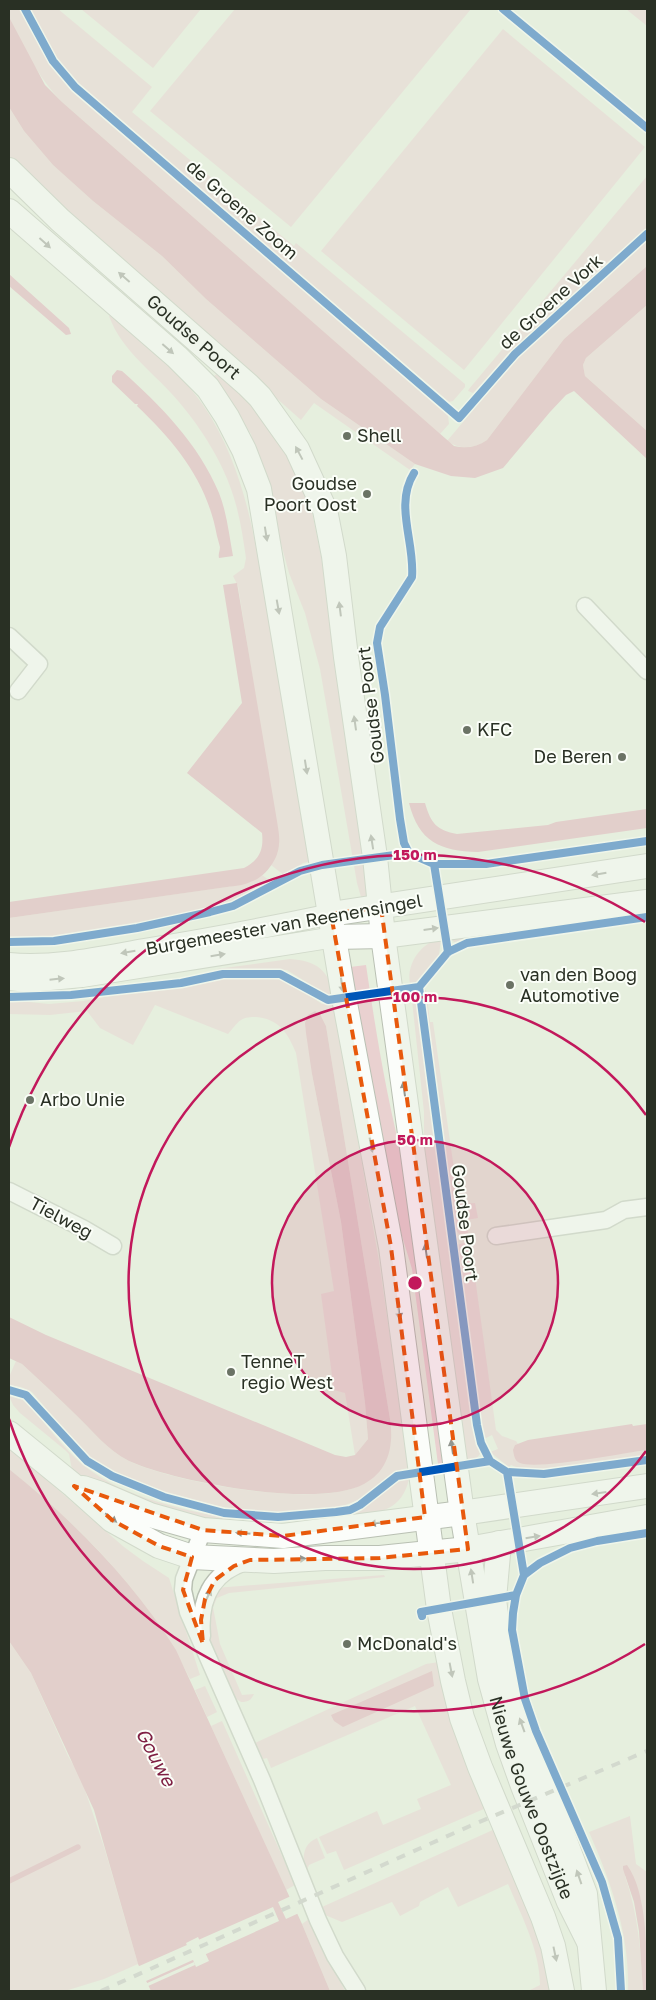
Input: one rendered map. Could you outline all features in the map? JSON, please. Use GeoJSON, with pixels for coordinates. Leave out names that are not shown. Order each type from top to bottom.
{"type":"FeatureCollection","features":[{"type":"Feature","properties":{"kind":"main road","name":"Goudse Poort"},"geometry":{"type":"LineString","coordinates":[[9,170],[60,220],[248,385],[271,411],[297,449],[325,510],[334,556],[347,667],[381,907],[383,936],[468,1549]]}},
{"type":"Feature","properties":{"kind":"main road","name":"Goudse Poort"},"geometry":{"type":"LineString","coordinates":[[9,210],[177,356],[208,388],[227,417],[244,450],[259,489],[344,998],[390,1247],[426,1517]]}},
{"type":"Feature","properties":{"kind":"main road","name":"Burgemeester van Reenensingel"},"geometry":{"type":"LineString","coordinates":[[331,914],[647,866]]}},
{"type":"Feature","properties":{"kind":"main road","name":"Burgemeester van Reenensingel"},"geometry":{"type":"LineString","coordinates":[[335,937],[383,936],[647,902]]}},
{"type":"Feature","properties":{"kind":"main road"},"geometry":{"type":"LineString","coordinates":[[9,1433],[112,1520],[160,1546],[192,1557],[250,1560],[380,1558],[468,1549],[647,1518]]}},
{"type":"Feature","properties":{"kind":"main road"},"geometry":{"type":"LineString","coordinates":[[74,1486],[101,1494],[150,1515],[203,1530],[283,1536],[462,1513],[647,1486]]}},
{"type":"Feature","properties":{"kind":"main road","name":"Nieuwe Gouwe Oostzijde"},"geometry":{"type":"LineString","coordinates":[[426,1517],[439,1609],[462,1718],[480,1767],[543,1917],[553,1946],[562,1991]]}},
{"type":"Feature","properties":{"kind":"main road"},"geometry":{"type":"LineString","coordinates":[[499,1543],[494,1599],[499,1640],[520,1722],[586,1894],[590,1942]]}},
{"type":"Feature","properties":{"kind":"main road","name":"Nieuwe Gouwe Oostzijde"},"geometry":{"type":"LineString","coordinates":[[468,1549],[490,1679],[502,1725],[523,1786],[569,1902],[590,1942],[594,1991]]}},
{"type":"Feature","properties":{"kind":"street"},"geometry":{"type":"LineString","coordinates":[[584,606],[647,671]]}},
{"type":"Feature","properties":{"kind":"street"},"geometry":{"type":"LineString","coordinates":[[9,636],[39,664],[18,691]]}},
{"type":"Feature","properties":{"kind":"street","name":"Burgemeester van Reenensingel"},"geometry":{"type":"LineString","coordinates":[[9,962],[33,965],[71,962],[331,914]]}},
{"type":"Feature","properties":{"kind":"street","name":"Burgemeester van Reenensingel"},"geometry":{"type":"LineString","coordinates":[[9,980],[28,982],[82,976],[335,937]]}},
{"type":"Feature","properties":{"kind":"street","name":"Tielweg"},"geometry":{"type":"LineString","coordinates":[[9,1191],[114,1246]]}},
{"type":"Feature","properties":{"kind":"street"},"geometry":{"type":"LineString","coordinates":[[496,1236],[606,1220],[624,1210],[647,1207]]}},
{"type":"Feature","properties":{"kind":"street"},"geometry":{"type":"LineString","coordinates":[[203,1530],[184,1578],[183,1590],[192,1623],[262,1780],[318,1920],[335,1956],[357,1991]]}},
{"type":"Feature","properties":{"kind":"street"},"geometry":{"type":"LineString","coordinates":[[203,1644],[201,1620],[205,1599],[212,1586],[216,1580],[234,1566],[250,1560]]}},
{"type":"Feature","properties":{"kind":"highlighted area"},"geometry":{"type":"Polygon","coordinates":[[[381,907],[468,1549],[380,1558],[250,1560],[234,1566],[215,1580],[205,1599],[201,1620],[203,1644],[183,1590],[192,1557],[159,1546],[112,1520],[74,1486],[203,1530],[283,1536],[425,1517],[391,1247],[331,914],[381,907]]]}},
{"type":"Feature","properties":{"kind":"shaded area"},"geometry":{"type":"Polygon","coordinates":[[[9,9],[20,9],[52,67],[67,85],[448,415],[449,424],[440,434],[62,102],[45,82],[32,62],[9,17],[9,9]]]}},
{"type":"Feature","properties":{"kind":"shaded area"},"geometry":{"type":"Polygon","coordinates":[[[29,9],[58,9],[152,87],[132,112],[294,246],[296,243],[465,384],[465,387],[453,401],[449,402],[76,82],[56,59],[29,9]]]}},
{"type":"Feature","properties":{"kind":"shaded area"},"geometry":{"type":"Polygon","coordinates":[[[81,9],[201,9],[153,68],[81,9]]]}},
{"type":"Feature","properties":{"kind":"shaded area"},"geometry":{"type":"Polygon","coordinates":[[[235,9],[471,9],[291,227],[150,111],[235,9]]]}},
{"type":"Feature","properties":{"kind":"shaded area"},"geometry":{"type":"Polygon","coordinates":[[[626,9],[647,9],[647,26],[626,9]]]}},
{"type":"Feature","properties":{"kind":"shaded area"},"geometry":{"type":"Polygon","coordinates":[[[503,29],[645,147],[464,370],[321,251],[503,29]]]}},
{"type":"Feature","properties":{"kind":"shaded area"},"geometry":{"type":"Polygon","coordinates":[[[9,107],[24,131],[53,165],[93,201],[162,256],[206,299],[321,399],[415,464],[410,470],[314,403],[301,420],[242,364],[9,160],[9,107]]]}},
{"type":"Feature","properties":{"kind":"shaded area"},"geometry":{"type":"Polygon","coordinates":[[[647,176],[647,228],[512,351],[473,393],[468,391],[469,389],[647,176]]]}},
{"type":"Feature","properties":{"kind":"shaded area"},"geometry":{"type":"Polygon","coordinates":[[[647,241],[647,266],[564,339],[487,440],[472,447],[457,446],[447,441],[518,357],[647,241]]]}},
{"type":"Feature","properties":{"kind":"shaded area"},"geometry":{"type":"Polygon","coordinates":[[[647,305],[647,431],[585,376],[583,365],[586,358],[647,305]]]}},
{"type":"Feature","properties":{"kind":"shaded area"},"geometry":{"type":"Polygon","coordinates":[[[111,315],[160,357],[183,380],[203,405],[219,431],[241,487],[256,546],[312,861],[303,863],[285,876],[271,865],[278,852],[279,843],[238,586],[233,576],[244,568],[246,558],[240,520],[230,485],[204,435],[179,402],[122,341],[109,316],[111,315]]]}},
{"type":"Feature","properties":{"kind":"shaded area"},"geometry":{"type":"Polygon","coordinates":[[[219,372],[252,403],[294,466],[311,507],[329,609],[369,894],[366,900],[361,897],[357,883],[320,669],[305,613],[289,573],[251,434],[213,377],[219,372]]]}},
{"type":"Feature","properties":{"kind":"shaded area"},"geometry":{"type":"Polygon","coordinates":[[[262,875],[272,882],[232,903],[123,927],[37,940],[9,939],[9,918],[226,887],[251,882],[262,875]]]}},
{"type":"Feature","properties":{"kind":"shaded area"},"geometry":{"type":"Polygon","coordinates":[[[628,916],[454,942],[451,938],[628,916]]]}},
{"type":"Feature","properties":{"kind":"shaded area"},"geometry":{"type":"Polygon","coordinates":[[[441,939],[439,955],[419,982],[410,984],[410,969],[421,949],[427,944],[441,939]]]}},
{"type":"Feature","properties":{"kind":"shaded area"},"geometry":{"type":"Polygon","coordinates":[[[290,959],[314,964],[320,968],[328,979],[334,995],[327,995],[287,970],[218,971],[217,969],[290,959]]]}},
{"type":"Feature","properties":{"kind":"shaded area"},"geometry":{"type":"Polygon","coordinates":[[[366,965],[382,1067],[405,1168],[445,1463],[438,1464],[412,1269],[383,1173],[350,967],[366,965]]]}},
{"type":"Feature","properties":{"kind":"shaded area"},"geometry":{"type":"Polygon","coordinates":[[[234,976],[287,980],[322,1004],[334,1004],[379,1261],[409,1468],[392,1474],[356,1501],[336,1507],[293,1512],[251,1511],[189,1499],[140,1483],[118,1474],[90,1457],[60,1426],[32,1392],[21,1387],[9,1385],[9,1377],[16,1361],[22,1364],[100,1439],[121,1456],[150,1469],[212,1485],[282,1494],[314,1494],[342,1491],[372,1479],[384,1465],[390,1448],[390,1419],[326,1026],[320,1014],[315,1011],[309,1015],[312,1074],[341,1222],[368,1439],[355,1455],[345,1393],[334,1390],[321,1294],[334,1291],[296,1053],[286,1033],[271,1021],[254,1017],[241,1020],[228,1034],[155,1005],[133,1045],[100,1028],[87,1011],[50,1015],[9,1014],[9,1000],[49,1004],[83,1001],[192,981],[234,976]]]}},
{"type":"Feature","properties":{"kind":"shaded area"},"geometry":{"type":"Polygon","coordinates":[[[415,990],[476,1442],[480,1454],[476,1459],[467,1460],[465,1458],[424,1160],[424,1112],[411,991],[415,990]]]}},
{"type":"Feature","properties":{"kind":"shaded area"},"geometry":{"type":"Polygon","coordinates":[[[424,990],[426,990],[430,1022],[433,1022],[459,1204],[475,1203],[478,1218],[466,1220],[468,1233],[459,1234],[456,1230],[424,990]]]}},
{"type":"Feature","properties":{"kind":"shaded area"},"geometry":{"type":"Polygon","coordinates":[[[470,1241],[496,1430],[502,1436],[516,1441],[518,1444],[515,1445],[521,1463],[544,1464],[647,1450],[647,1455],[556,1469],[538,1469],[511,1465],[509,1467],[490,1452],[498,1449],[492,1435],[484,1439],[457,1245],[470,1241]]]}},
{"type":"Feature","properties":{"kind":"shaded area"},"geometry":{"type":"Polygon","coordinates":[[[9,1396],[23,1400],[29,1405],[62,1444],[83,1465],[118,1487],[179,1508],[241,1521],[195,1519],[108,1490],[72,1470],[69,1454],[20,1413],[13,1405],[9,1396]]]}},
{"type":"Feature","properties":{"kind":"shaded area"},"geometry":{"type":"Polygon","coordinates":[[[9,1447],[124,1547],[169,1578],[200,1675],[190,1679],[155,1619],[111,1564],[62,1514],[9,1469],[9,1447]]]}},
{"type":"Feature","properties":{"kind":"shaded area"},"geometry":{"type":"Polygon","coordinates":[[[409,1479],[406,1489],[396,1503],[382,1511],[355,1517],[354,1513],[386,1489],[409,1479]]]}},
{"type":"Feature","properties":{"kind":"shaded area"},"geometry":{"type":"Polygon","coordinates":[[[384,1575],[385,1577],[229,1593],[217,1598],[213,1607],[220,1644],[242,1695],[254,1694],[246,1702],[241,1702],[235,1698],[211,1645],[207,1623],[215,1588],[384,1575]]]}},
{"type":"Feature","properties":{"kind":"shaded area"},"geometry":{"type":"Polygon","coordinates":[[[9,1641],[31,1673],[68,1756],[81,1778],[105,1850],[138,1964],[104,1979],[65,1991],[9,1991],[9,1641]]]}},
{"type":"Feature","properties":{"kind":"shaded area"},"geometry":{"type":"Polygon","coordinates":[[[439,1662],[486,1808],[344,1870],[336,1851],[327,1854],[319,1837],[377,1811],[383,1825],[421,1809],[417,1799],[451,1785],[415,1706],[271,1768],[267,1758],[263,1759],[255,1743],[426,1664],[439,1662]]]}},
{"type":"Feature","properties":{"kind":"shaded area"},"geometry":{"type":"Polygon","coordinates":[[[205,1686],[217,1712],[207,1717],[195,1690],[205,1686]]]}},
{"type":"Feature","properties":{"kind":"shaded area"},"geometry":{"type":"Polygon","coordinates":[[[222,1721],[295,1885],[286,1890],[211,1726],[222,1721]]]}},
{"type":"Feature","properties":{"kind":"shaded area"},"geometry":{"type":"Polygon","coordinates":[[[630,1816],[636,1864],[647,1872],[647,1946],[641,1900],[632,1874],[625,1876],[633,1904],[638,1933],[643,1991],[628,1991],[626,1950],[618,1909],[605,1870],[589,1832],[630,1816]]]}},
{"type":"Feature","properties":{"kind":"shaded area"},"geometry":{"type":"Polygon","coordinates":[[[495,1829],[535,1922],[555,1991],[528,1991],[540,1985],[537,1959],[529,1933],[508,1884],[458,1907],[448,1887],[420,1902],[419,1906],[400,1916],[392,1902],[342,1922],[325,1915],[322,1907],[495,1829]]]}},
{"type":"Feature","properties":{"kind":"shaded area"},"geometry":{"type":"Polygon","coordinates":[[[317,1838],[325,1858],[309,1865],[305,1874],[304,1853],[308,1844],[317,1838]]]}},
{"type":"Feature","properties":{"kind":"shaded area"},"geometry":{"type":"Polygon","coordinates":[[[309,1919],[345,1991],[330,1991],[302,1924],[309,1919]]]}},
{"type":"Feature","properties":{"kind":"water"},"geometry":{"type":"Polygon","coordinates":[[[9,17],[45,85],[62,102],[454,446],[471,447],[487,440],[564,339],[647,266],[647,305],[586,358],[583,365],[585,376],[647,431],[647,459],[574,391],[566,395],[550,412],[503,468],[475,478],[451,476],[415,464],[321,399],[206,299],[162,256],[93,201],[53,165],[24,131],[9,107],[9,17]]]}},
{"type":"Feature","properties":{"kind":"water"},"geometry":{"type":"Polygon","coordinates":[[[9,274],[69,328],[71,334],[66,335],[9,286],[9,274]]]}},
{"type":"Feature","properties":{"kind":"water"},"geometry":{"type":"Polygon","coordinates":[[[117,370],[122,371],[151,398],[177,426],[200,458],[222,501],[233,556],[219,558],[220,547],[212,516],[198,480],[165,434],[137,406],[138,404],[135,404],[112,382],[112,376],[117,370]]]}},
{"type":"Feature","properties":{"kind":"water"},"geometry":{"type":"Polygon","coordinates":[[[237,583],[279,832],[277,855],[271,866],[258,879],[240,885],[9,918],[9,902],[244,868],[257,858],[262,845],[262,833],[187,773],[242,703],[223,585],[237,583]]]}},
{"type":"Feature","properties":{"kind":"water"},"geometry":{"type":"Polygon","coordinates":[[[409,803],[425,803],[432,821],[436,825],[457,834],[548,825],[556,822],[647,809],[647,828],[478,852],[465,851],[433,842],[419,827],[409,803]]]}},
{"type":"Feature","properties":{"kind":"water"},"geometry":{"type":"Polygon","coordinates":[[[315,1011],[320,1014],[326,1026],[390,1419],[391,1438],[388,1456],[379,1472],[364,1484],[343,1491],[315,1494],[247,1490],[212,1484],[150,1469],[129,1461],[107,1446],[22,1364],[9,1358],[9,1317],[46,1335],[335,1455],[346,1457],[355,1455],[368,1439],[341,1222],[312,1074],[306,1033],[305,1023],[308,1015],[315,1011]]]}},
{"type":"Feature","properties":{"kind":"water"},"geometry":{"type":"Polygon","coordinates":[[[632,1424],[633,1426],[647,1424],[647,1450],[581,1460],[529,1465],[517,1461],[514,1455],[515,1445],[528,1440],[632,1424]]]}},
{"type":"Feature","properties":{"kind":"water","name":"Gouwe"},"geometry":{"type":"Polygon","coordinates":[[[9,1469],[56,1509],[100,1553],[159,1624],[176,1650],[302,1924],[330,1991],[151,1991],[138,1964],[94,1810],[31,1673],[9,1641],[9,1469]],[[198,1937],[186,1943],[196,1967],[209,1961],[198,1937]]]}},
{"type":"Feature","properties":{"kind":"water"},"geometry":{"type":"Polygon","coordinates":[[[432,1671],[434,1686],[343,1727],[334,1721],[331,1715],[432,1671]]]}},
{"type":"Feature","properties":{"kind":"water"},"geometry":{"type":"Polygon","coordinates":[[[627,1865],[634,1877],[643,1908],[647,1991],[643,1991],[639,1931],[634,1902],[623,1869],[623,1866],[627,1865]]]}},
{"type":"Feature","properties":{"kind":"pier"},"geometry":{"type":"Polygon","coordinates":[[[291,1896],[299,1913],[286,1919],[278,1902],[291,1896]]]}},
{"type":"Feature","properties":{"kind":"pier"},"geometry":{"type":"Polygon","coordinates":[[[273,1907],[279,1921],[204,1955],[197,1941],[190,1944],[273,1907]]]}},
{"type":"Feature","properties":{"kind":"pier"},"geometry":{"type":"Polygon","coordinates":[[[189,1944],[195,1959],[144,1982],[137,1967],[189,1944]]]}},
{"type":"Feature","properties":{"kind":"pier"},"geometry":{"type":"Polygon","coordinates":[[[194,1962],[195,1965],[146,1987],[145,1984],[194,1962]]]}},
{"type":"Feature","properties":{"kind":"waterway"},"geometry":{"type":"LineString","coordinates":[[9,1881],[78,1847]]}},
{"type":"Feature","properties":{"kind":"railway"},"geometry":{"type":"LineString","coordinates":[[101,1991],[470,1826],[647,1751]]}},
{"type":"Feature","properties":{"kind":"cycle path","name":"de Groene Zoom"},"geometry":{"type":"LineString","coordinates":[[25,9],[53,61],[75,87],[459,418],[515,354],[647,234]]}},
{"type":"Feature","properties":{"kind":"cycle path"},"geometry":{"type":"LineString","coordinates":[[503,9],[647,128]]}},
{"type":"Feature","properties":{"kind":"cycle path"},"geometry":{"type":"LineString","coordinates":[[409,853],[404,843],[400,819],[377,643],[380,627],[412,577],[411,550],[405,511],[408,485],[414,473]]}},
{"type":"Feature","properties":{"kind":"cycle path"},"geometry":{"type":"LineString","coordinates":[[9,942],[54,941],[137,928],[210,912],[233,906],[300,871],[322,865],[409,853],[434,864],[486,864],[647,841]]}},
{"type":"Feature","properties":{"kind":"cycle path"},"geometry":{"type":"LineString","coordinates":[[434,864],[448,952]]}},
{"type":"Feature","properties":{"kind":"cycle path"},"geometry":{"type":"LineString","coordinates":[[9,997],[71,995],[181,983],[223,974],[280,974],[328,1000],[419,987],[448,952],[467,943],[647,917]]}},
{"type":"Feature","properties":{"kind":"cycle path"},"geometry":{"type":"LineString","coordinates":[[419,987],[477,1425],[481,1443],[490,1461]]}},
{"type":"Feature","properties":{"kind":"cycle path"},"geometry":{"type":"LineString","coordinates":[[9,1390],[26,1395],[87,1461],[112,1476],[164,1497],[224,1513],[278,1517],[350,1510],[360,1505],[397,1476],[490,1461]]}},
{"type":"Feature","properties":{"kind":"cycle path"},"geometry":{"type":"LineString","coordinates":[[490,1461],[507,1472],[544,1474],[647,1460]]}},
{"type":"Feature","properties":{"kind":"cycle path"},"geometry":{"type":"LineString","coordinates":[[507,1472],[524,1575]]}},
{"type":"Feature","properties":{"kind":"cycle path"},"geometry":{"type":"LineString","coordinates":[[621,1991],[618,1938],[602,1882],[536,1731],[525,1699],[512,1630],[516,1595],[524,1575],[540,1563],[570,1548],[597,1541],[647,1533]]}},
{"type":"Feature","properties":{"kind":"cycle path"},"geometry":{"type":"LineString","coordinates":[[422,1616],[421,1612],[516,1595]]}},
{"type":"Feature","properties":{"kind":"place","name":"Shell"},"geometry":{"type":"Point","coordinates":[347,436]}},
{"type":"Feature","properties":{"kind":"place","name":"Goudse Poort Oost"},"geometry":{"type":"Point","coordinates":[367,494]}},
{"type":"Feature","properties":{"kind":"place","name":"KFC"},"geometry":{"type":"Point","coordinates":[467,730]}},
{"type":"Feature","properties":{"kind":"place","name":"De Beren"},"geometry":{"type":"Point","coordinates":[622,757]}},
{"type":"Feature","properties":{"kind":"place","name":"van den Boog Automotive"},"geometry":{"type":"Point","coordinates":[510,985]}},
{"type":"Feature","properties":{"kind":"place","name":"Arbo Unie"},"geometry":{"type":"Point","coordinates":[30,1100]}},
{"type":"Feature","properties":{"kind":"place","name":"TenneT regio West"},"geometry":{"type":"Point","coordinates":[231,1372]}},
{"type":"Feature","properties":{"kind":"place","name":"McDonald's"},"geometry":{"type":"Point","coordinates":[347,1644]}}]}
